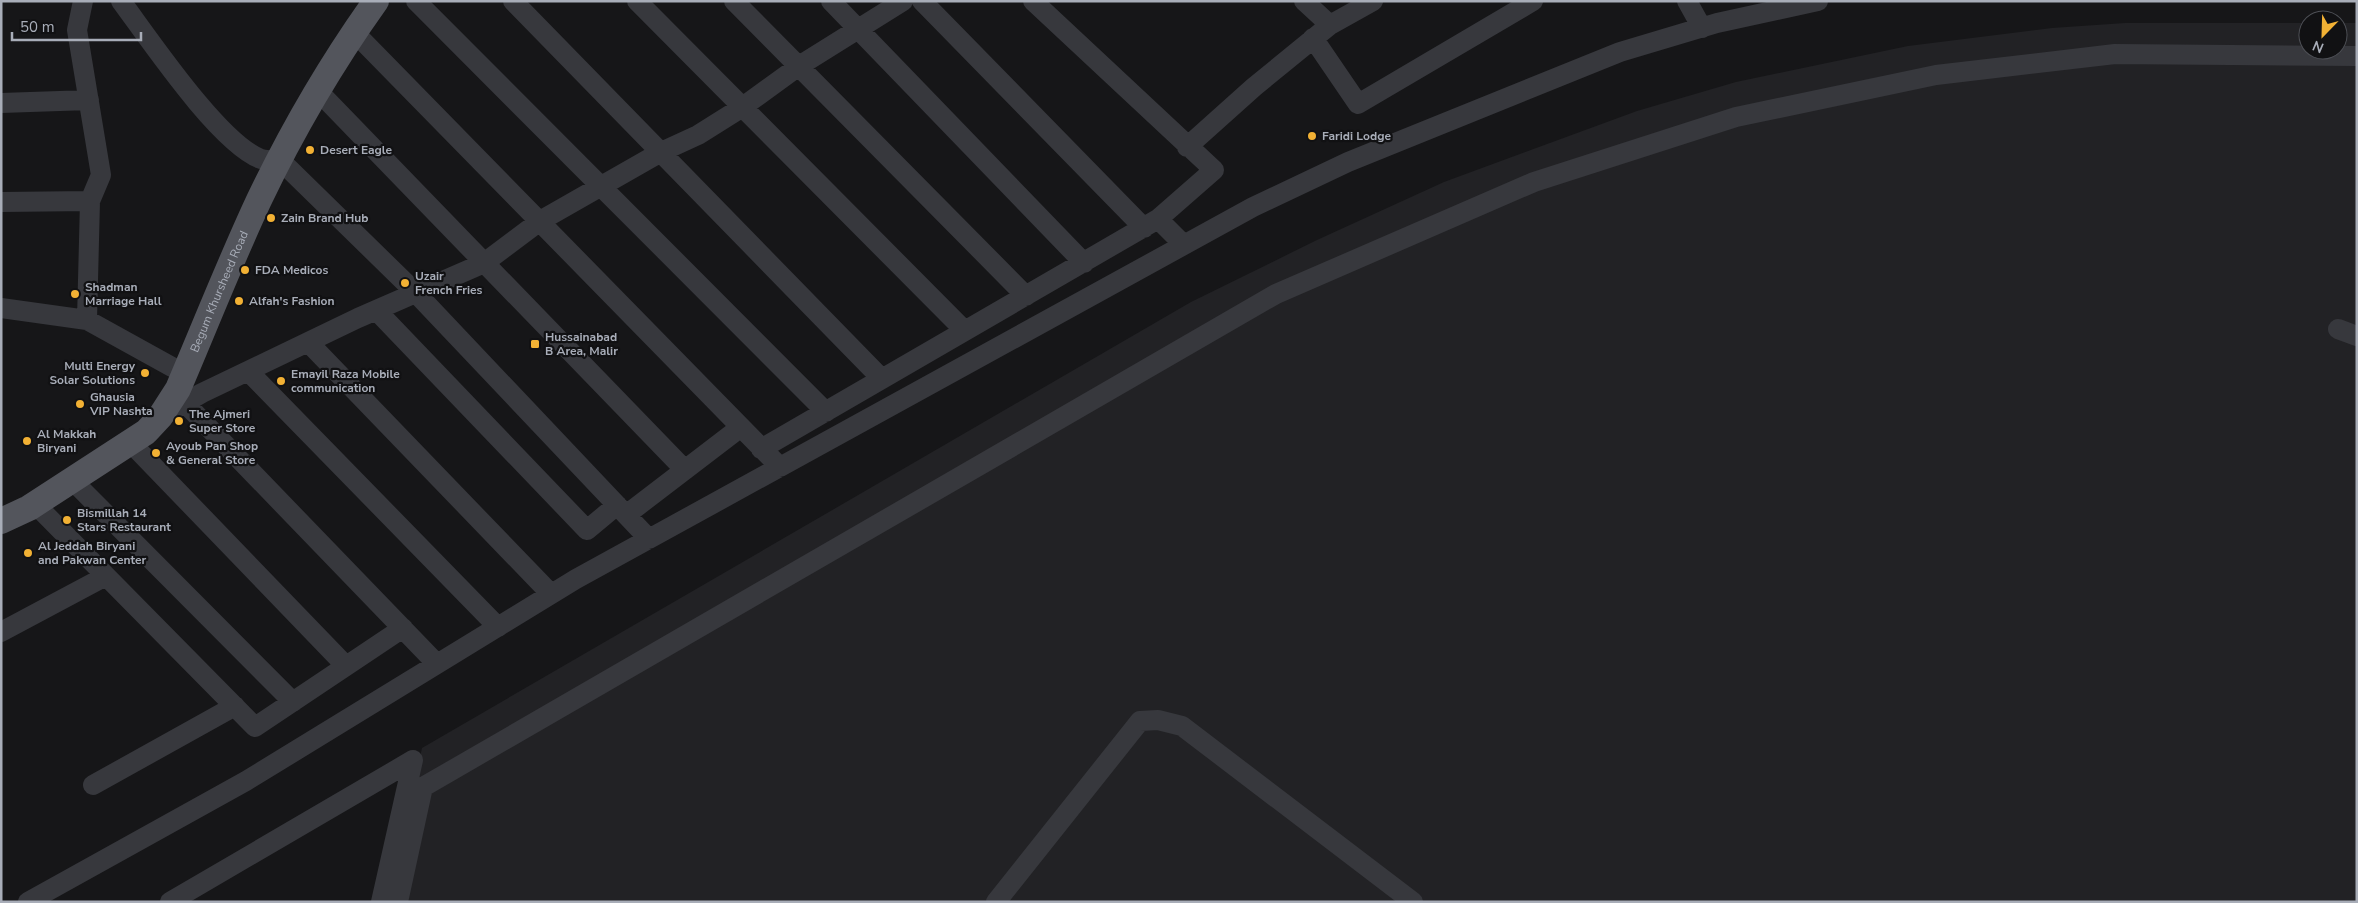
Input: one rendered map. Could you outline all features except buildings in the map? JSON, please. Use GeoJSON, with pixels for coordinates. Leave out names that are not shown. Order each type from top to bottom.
{"type":"FeatureCollection","features":[{"type":"Feature","properties":{"kind":"main road","name":"Begum Khursheed Road"},"geometry":{"type":"LineString","coordinates":[[1,521],[130,443],[160,417],[178,389],[259,200],[271,160],[276,128],[355,1]]}},
{"type":"Feature","properties":{"kind":"main road","name":"Begum Khursheed Road"},"geometry":{"type":"LineString","coordinates":[[1,504],[53,489],[148,410],[172,367],[271,160],[376,1]]}},
{"type":"Feature","properties":{"kind":"street"},"geometry":{"type":"LineString","coordinates":[[83,1],[77,30],[101,175],[90,200],[86,320]]}},
{"type":"Feature","properties":{"kind":"street"},"geometry":{"type":"LineString","coordinates":[[121,1],[174,71],[228,137],[271,160],[417,294],[649,539]]}},
{"type":"Feature","properties":{"kind":"street"},"geometry":{"type":"LineString","coordinates":[[416,1],[600,188],[826,412]]}},
{"type":"Feature","properties":{"kind":"street"},"geometry":{"type":"LineString","coordinates":[[513,1],[882,379]]}},
{"type":"Feature","properties":{"kind":"street"},"geometry":{"type":"LineString","coordinates":[[637,1],[741,108],[965,331]]}},
{"type":"Feature","properties":{"kind":"street"},"geometry":{"type":"LineString","coordinates":[[734,1],[1026,296]]}},
{"type":"Feature","properties":{"kind":"street"},"geometry":{"type":"LineString","coordinates":[[832,1],[1084,262]]}},
{"type":"Feature","properties":{"kind":"street"},"geometry":{"type":"LineString","coordinates":[[160,417],[308,342],[484,263],[540,222],[741,108],[799,66],[903,1]]}},
{"type":"Feature","properties":{"kind":"street"},"geometry":{"type":"LineString","coordinates":[[922,1],[1151,224],[1184,245]]}},
{"type":"Feature","properties":{"kind":"street"},"geometry":{"type":"LineString","coordinates":[[762,449],[1151,224],[1214,170],[1187,147],[1033,1]]}},
{"type":"Feature","properties":{"kind":"street"},"geometry":{"type":"LineString","coordinates":[[1304,1],[1330,24]]}},
{"type":"Feature","properties":{"kind":"street"},"geometry":{"type":"LineString","coordinates":[[1187,147],[1254,87],[1330,24],[1373,1]]}},
{"type":"Feature","properties":{"kind":"street"},"geometry":{"type":"LineString","coordinates":[[1313,38],[1358,104],[1533,1]]}},
{"type":"Feature","properties":{"kind":"street"},"geometry":{"type":"LineString","coordinates":[[1687,1],[1702,28]]}},
{"type":"Feature","properties":{"kind":"street"},"geometry":{"type":"LineString","coordinates":[[28,902],[246,781],[551,594],[1253,207],[1348,162],[1620,52],[1702,28],[1818,1]]}},
{"type":"Feature","properties":{"kind":"street"},"geometry":{"type":"LineString","coordinates":[[354,32],[780,467]]}},
{"type":"Feature","properties":{"kind":"street"},"geometry":{"type":"LineString","coordinates":[[398,902],[423,787],[1276,294],[1534,182],[1736,117],[1936,75],[2115,54],[2357,56]]}},
{"type":"Feature","properties":{"kind":"street"},"geometry":{"type":"LineString","coordinates":[[317,90],[685,470]]}},
{"type":"Feature","properties":{"kind":"street"},"geometry":{"type":"LineString","coordinates":[[1,103],[90,100]]}},
{"type":"Feature","properties":{"kind":"street"},"geometry":{"type":"LineString","coordinates":[[1,202],[90,200]]}},
{"type":"Feature","properties":{"kind":"street"},"geometry":{"type":"LineString","coordinates":[[1,308],[86,320],[172,367]]}},
{"type":"Feature","properties":{"kind":"street"},"geometry":{"type":"LineString","coordinates":[[376,311],[587,530],[685,470],[741,427]]}},
{"type":"Feature","properties":{"kind":"street"},"geometry":{"type":"LineString","coordinates":[[2338,329],[2357,336]]}},
{"type":"Feature","properties":{"kind":"street"},"geometry":{"type":"LineString","coordinates":[[308,342],[551,594]]}},
{"type":"Feature","properties":{"kind":"street"},"geometry":{"type":"LineString","coordinates":[[248,371],[498,627]]}},
{"type":"Feature","properties":{"kind":"street"},"geometry":{"type":"LineString","coordinates":[[185,403],[437,664]]}},
{"type":"Feature","properties":{"kind":"street"},"geometry":{"type":"LineString","coordinates":[[130,443],[346,666]]}},
{"type":"Feature","properties":{"kind":"street"},"geometry":{"type":"LineString","coordinates":[[53,489],[106,576],[256,727],[403,628]]}},
{"type":"Feature","properties":{"kind":"street"},"geometry":{"type":"LineString","coordinates":[[53,489],[293,702]]}},
{"type":"Feature","properties":{"kind":"street"},"geometry":{"type":"LineString","coordinates":[[1,632],[106,576]]}},
{"type":"Feature","properties":{"kind":"street"},"geometry":{"type":"LineString","coordinates":[[93,785],[234,706]]}},
{"type":"Feature","properties":{"kind":"street"},"geometry":{"type":"LineString","coordinates":[[996,902],[1140,721],[1158,720],[1182,726],[1413,902]]}},
{"type":"Feature","properties":{"kind":"street"},"geometry":{"type":"LineString","coordinates":[[170,902],[193,896],[413,760],[381,902]]}},
{"type":"Feature","properties":{"kind":"shaded area"},"geometry":{"type":"Polygon","coordinates":[[[2125,23],[2298,23],[2298,60],[2348,60],[2348,23],[2357,23],[2357,902],[388,902],[422,748],[1191,302],[1317,240],[1444,182],[1637,111],[1736,82],[1908,46],[2052,28],[2125,23]]]}},
{"type":"Feature","properties":{"kind":"place","name":"Faridi Lodge"},"geometry":{"type":"Point","coordinates":[1312,136]}},
{"type":"Feature","properties":{"kind":"place","name":"Desert Eagle"},"geometry":{"type":"Point","coordinates":[310,150]}},
{"type":"Feature","properties":{"kind":"place","name":"Zain Brand Hub"},"geometry":{"type":"Point","coordinates":[271,218]}},
{"type":"Feature","properties":{"kind":"place","name":"FDA Medicos"},"geometry":{"type":"Point","coordinates":[245,270]}},
{"type":"Feature","properties":{"kind":"place","name":"Uzair French Fries"},"geometry":{"type":"Point","coordinates":[405,283]}},
{"type":"Feature","properties":{"kind":"place","name":"Shadman Marriage Hall"},"geometry":{"type":"Point","coordinates":[75,294]}},
{"type":"Feature","properties":{"kind":"place","name":"Alfah's Fashion"},"geometry":{"type":"Point","coordinates":[239,301]}},
{"type":"Feature","properties":{"kind":"place","name":"Hussainabad B Area, Malir"},"geometry":{"type":"Point","coordinates":[535,344]}},
{"type":"Feature","properties":{"kind":"place","name":"Multi Energy Solar Solutions"},"geometry":{"type":"Point","coordinates":[145,373]}},
{"type":"Feature","properties":{"kind":"place","name":"Emayil Raza Mobile communication"},"geometry":{"type":"Point","coordinates":[281,381]}},
{"type":"Feature","properties":{"kind":"place","name":"Ghausia VIP Nashta"},"geometry":{"type":"Point","coordinates":[80,404]}},
{"type":"Feature","properties":{"kind":"place","name":"The Ajmeri Super Store"},"geometry":{"type":"Point","coordinates":[179,421]}},
{"type":"Feature","properties":{"kind":"place","name":"Al Makkah Biryani"},"geometry":{"type":"Point","coordinates":[27,441]}},
{"type":"Feature","properties":{"kind":"place","name":"Ayoub Pan Shop & General Store"},"geometry":{"type":"Point","coordinates":[156,453]}},
{"type":"Feature","properties":{"kind":"place","name":"Bismillah 14 Stars Restaurant"},"geometry":{"type":"Point","coordinates":[67,520]}},
{"type":"Feature","properties":{"kind":"place","name":"Al Jeddah Biryani and Pakwan Center"},"geometry":{"type":"Point","coordinates":[28,553]}}]}
